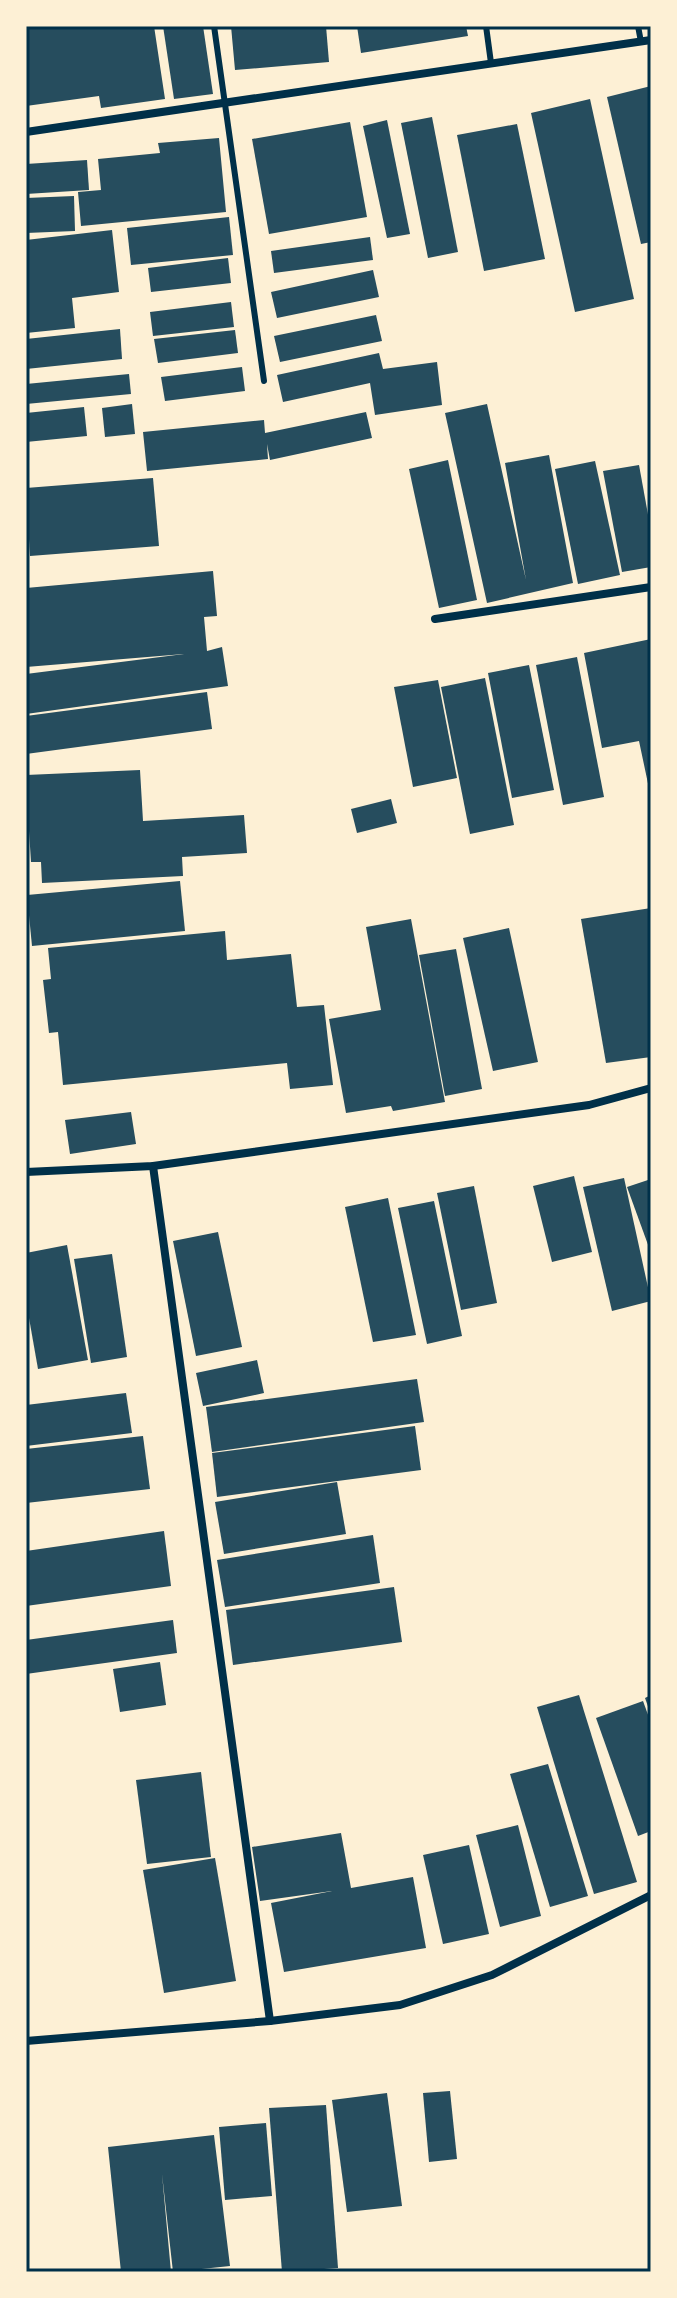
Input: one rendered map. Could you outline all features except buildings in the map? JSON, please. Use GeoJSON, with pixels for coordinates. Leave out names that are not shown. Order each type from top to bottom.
{"type":"FeatureCollection","features":[{"type":"Feature","properties":{"kind":"street"},"geometry":{"type":"LineString","coordinates":[[26,132],[651,40]]}},
{"type":"Feature","properties":{"kind":"street"},"geometry":{"type":"LineString","coordinates":[[435,619],[651,587]]}},
{"type":"Feature","properties":{"kind":"street"},"geometry":{"type":"LineString","coordinates":[[26,1172],[153,1166],[589,1105],[651,1088]]}},
{"type":"Feature","properties":{"kind":"street"},"geometry":{"type":"LineString","coordinates":[[153,1166],[270,2021]]}},
{"type":"Feature","properties":{"kind":"street"},"geometry":{"type":"LineString","coordinates":[[26,2041],[270,2021],[400,2005],[492,1975],[651,1895]]}},
{"type":"Feature","properties":{"kind":"lane"},"geometry":{"type":"LineString","coordinates":[[214,26],[222,103],[264,381]]}},
{"type":"Feature","properties":{"kind":"lane"},"geometry":{"type":"LineString","coordinates":[[486,26],[491,63]]}},
{"type":"Feature","properties":{"kind":"lane"},"geometry":{"type":"LineString","coordinates":[[638,26],[641,42]]}}]}
